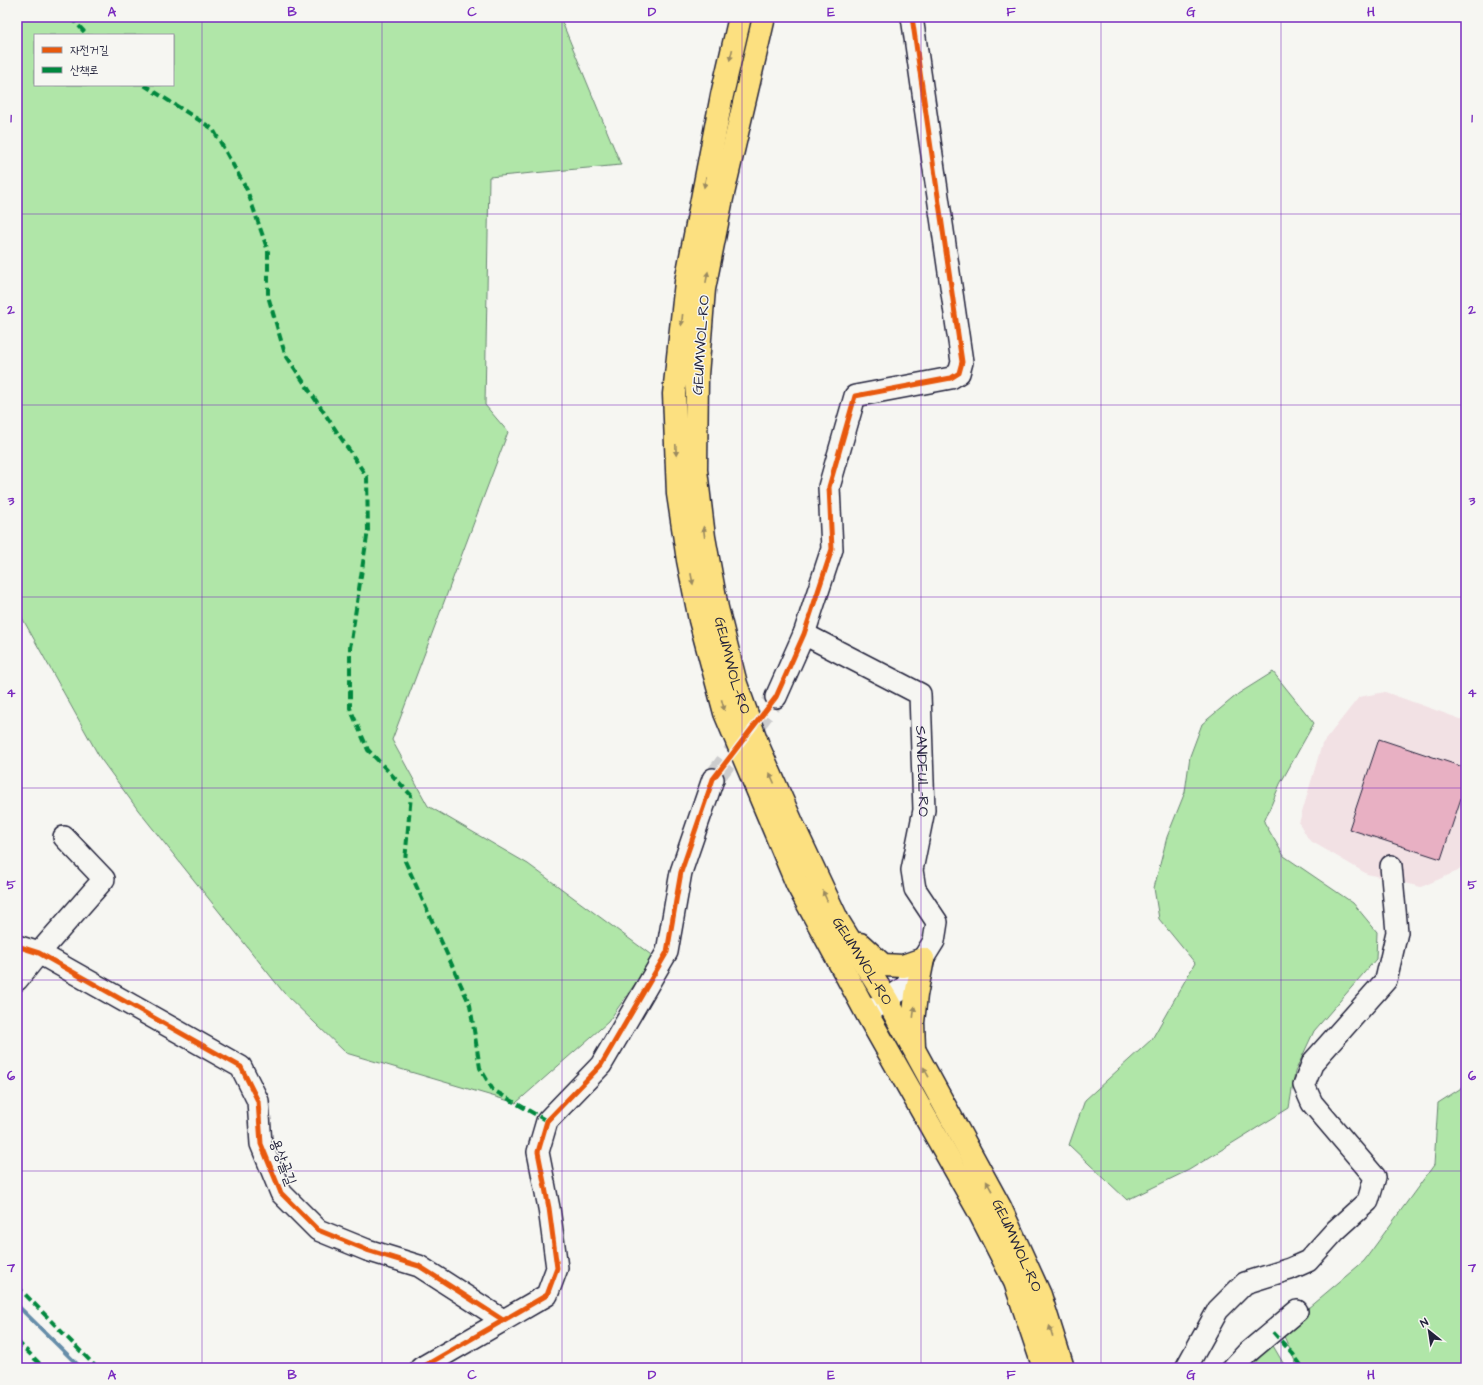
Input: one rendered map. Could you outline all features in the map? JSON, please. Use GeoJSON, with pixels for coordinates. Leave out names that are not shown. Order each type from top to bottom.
{"type":"FeatureCollection","features":[{"type":"Feature","properties":{"kind":"main road","name":"GEUMWOL-RO"},"geometry":{"type":"LineString","coordinates":[[740,17],[722,95],[686,282],[674,394],[678,494],[688,560],[700,620],[725,713],[797,884],[867,1014],[977,1208],[1015,1282],[1044,1368]]}},
{"type":"Feature","properties":{"kind":"main road","name":"GEUMWOL-RO"},"geometry":{"type":"LineString","coordinates":[[764,17],[722,198],[704,289],[697,375],[696,470],[704,537],[717,608],[736,684],[759,748],[793,825],[838,921],[887,1000],[1000,1207],[1040,1295],[1062,1368]]}},
{"type":"Feature","properties":{"kind":"main road"},"geometry":{"type":"LineString","coordinates":[[838,921],[883,965],[903,966],[924,959]]}},
{"type":"Feature","properties":{"kind":"main road"},"geometry":{"type":"LineString","coordinates":[[914,1051],[913,1022],[916,995],[924,959]]}},
{"type":"Feature","properties":{"kind":"street"},"geometry":{"type":"LineString","coordinates":[[776,697],[804,634],[832,549],[829,487],[855,396],[951,378],[959,373],[962,362],[912,17]]}},
{"type":"Feature","properties":{"kind":"street","name":"SANDEUL-RO"},"geometry":{"type":"LineString","coordinates":[[804,634],[920,694],[924,810],[912,870],[915,888],[937,922],[934,940],[924,959],[906,986],[867,1014]]}},
{"type":"Feature","properties":{"kind":"street"},"geometry":{"type":"LineString","coordinates":[[421,1368],[547,1295],[557,1268],[549,1208],[538,1152],[547,1121],[601,1065],[667,952],[681,872],[713,779]]}},
{"type":"Feature","properties":{"kind":"street"},"geometry":{"type":"LineString","coordinates":[[17,980],[104,879],[64,837]]}},
{"type":"Feature","properties":{"kind":"street"},"geometry":{"type":"LineString","coordinates":[[1186,1368],[1218,1310],[1245,1283],[1290,1269],[1308,1261],[1336,1230],[1368,1201],[1375,1177],[1352,1152],[1312,1103],[1304,1085],[1313,1062],[1386,980],[1397,932],[1391,866]]}},
{"type":"Feature","properties":{"kind":"street","name":"용상골길"},"geometry":{"type":"LineString","coordinates":[[17,946],[39,953],[241,1067],[258,1101],[261,1144],[281,1193],[318,1230],[367,1250],[419,1266],[503,1320]]}},
{"type":"Feature","properties":{"kind":"street"},"geometry":{"type":"LineString","coordinates":[[1234,1368],[1247,1353],[1297,1311]]}},
{"type":"Feature","properties":{"kind":"shaded area"},"geometry":{"type":"Polygon","coordinates":[[[1385,692],[1466,721],[1466,859],[1458,871],[1421,887],[1367,874],[1309,840],[1299,823],[1322,744],[1359,697],[1385,692]]]}},
{"type":"Feature","properties":{"kind":"green space"},"geometry":{"type":"Polygon","coordinates":[[[17,17],[560,17],[621,165],[489,177],[485,405],[508,432],[392,740],[428,806],[528,864],[654,957],[608,1022],[516,1103],[346,1053],[284,993],[138,810],[100,758],[20,614],[17,612],[17,17]]]}},
{"type":"Feature","properties":{"kind":"green space"},"geometry":{"type":"Polygon","coordinates":[[[1273,672],[1314,723],[1280,784],[1264,822],[1284,856],[1353,903],[1377,932],[1376,959],[1314,1031],[1295,1072],[1289,1108],[1189,1170],[1127,1200],[1069,1145],[1085,1100],[1152,1039],[1195,963],[1159,919],[1154,888],[1167,837],[1185,792],[1190,756],[1202,724],[1238,694],[1273,672]]]}},
{"type":"Feature","properties":{"kind":"green space"},"geometry":{"type":"Polygon","coordinates":[[[1466,1085],[1466,1368],[1298,1368],[1283,1334],[1295,1319],[1364,1261],[1434,1165],[1438,1103],[1466,1085]]]}},
{"type":"Feature","properties":{"kind":"green space"},"geometry":{"type":"Polygon","coordinates":[[[1272,1344],[1286,1368],[1250,1368],[1272,1344]]]}},
{"type":"Feature","properties":{"kind":"building"},"geometry":{"type":"Polygon","coordinates":[[[1379,739],[1466,768],[1466,783],[1441,859],[1349,829],[1379,739]]]}},
{"type":"Feature","properties":{"kind":"waterway"},"geometry":{"type":"LineString","coordinates":[[17,1305],[81,1368]]}},
{"type":"Feature","properties":{"kind":"tunnel"},"geometry":{"type":"LineString","coordinates":[[713,779],[776,697]]}},
{"type":"Feature","properties":{"kind":"marked path"},"geometry":{"type":"LineString","coordinates":[[71,17],[86,34]]}},
{"type":"Feature","properties":{"kind":"marked path"},"geometry":{"type":"LineString","coordinates":[[146,86],[213,129],[247,190],[268,251],[268,296],[285,354],[367,477],[368,530],[350,648],[350,708],[368,750],[411,795],[405,861],[470,1005],[480,1068],[493,1090],[547,1121]]}},
{"type":"Feature","properties":{"kind":"marked path"},"geometry":{"type":"LineString","coordinates":[[17,1286],[97,1368]]}},
{"type":"Feature","properties":{"kind":"marked path"},"geometry":{"type":"LineString","coordinates":[[1273,1332],[1293,1354],[1303,1368]]}},
{"type":"Feature","properties":{"kind":"marked path"},"geometry":{"type":"LineString","coordinates":[[17,1341],[44,1368]]}},
{"type":"Feature","properties":{"kind":"cycle path"},"geometry":{"type":"LineString","coordinates":[[421,1368],[547,1295],[557,1268],[549,1208],[538,1152],[547,1121],[601,1065],[667,952],[681,872],[713,779],[776,697],[804,634],[832,549],[829,487],[855,396],[951,378],[959,373],[962,362],[912,17]]}},
{"type":"Feature","properties":{"kind":"cycle path"},"geometry":{"type":"LineString","coordinates":[[17,946],[39,953],[241,1067],[258,1101],[261,1144],[281,1193],[318,1230],[367,1250],[419,1266],[503,1320]]}}]}
